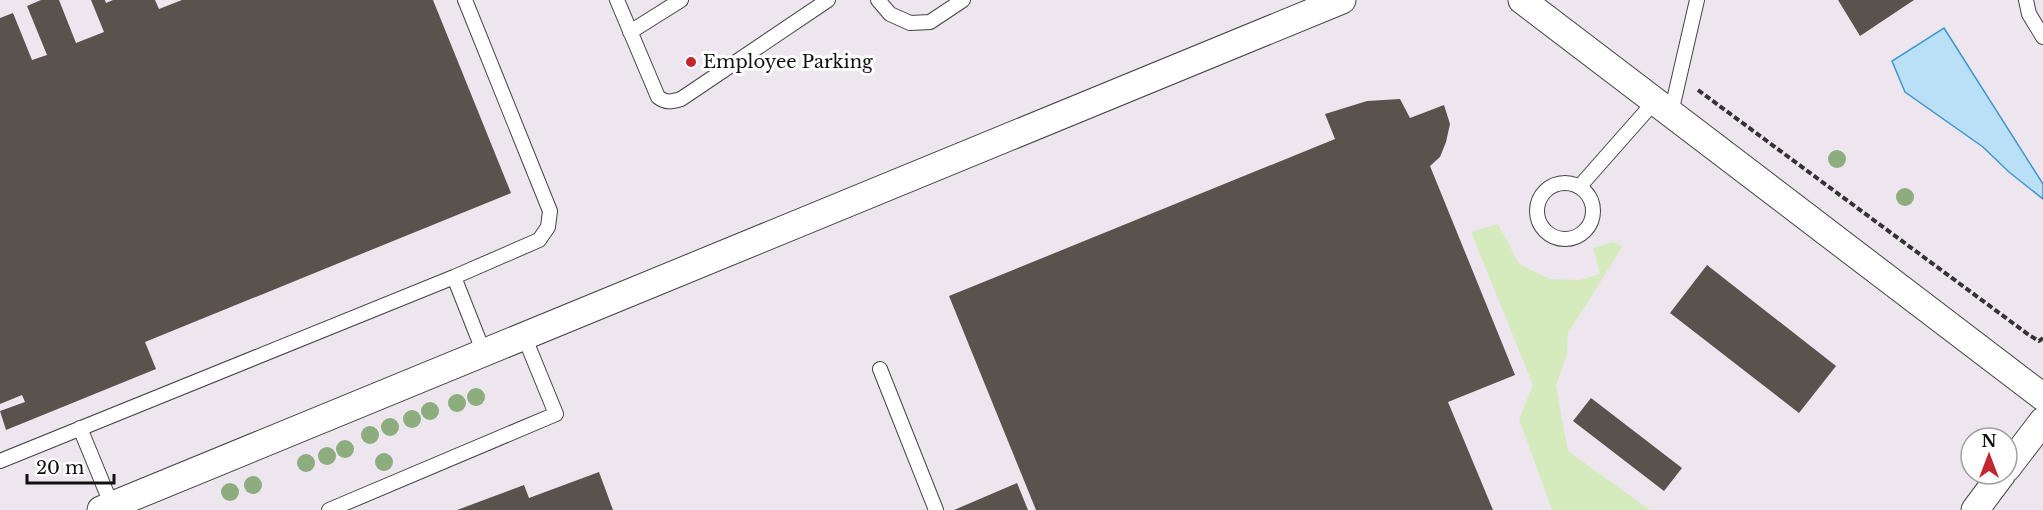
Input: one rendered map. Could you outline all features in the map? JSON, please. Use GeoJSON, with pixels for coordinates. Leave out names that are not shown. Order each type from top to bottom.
{"type":"FeatureCollection","features":[{"type":"Feature","properties":{"kind":"street"},"geometry":{"type":"LineString","coordinates":[[106,508],[1342,0]]}},
{"type":"Feature","properties":{"kind":"street"},"geometry":{"type":"LineString","coordinates":[[1522,0],[2043,397]]}},
{"type":"Feature","properties":{"kind":"street"},"geometry":{"type":"LineString","coordinates":[[2019,452],[2043,421]]}},
{"type":"Feature","properties":{"kind":"street"},"geometry":{"type":"LineString","coordinates":[[1975,510],[1993,486]]}},
{"type":"Feature","properties":{"kind":"lane"},"geometry":{"type":"LineString","coordinates":[[0,461],[454,277],[539,240],[548,227],[550,211],[465,0]]}},
{"type":"Feature","properties":{"kind":"lane"},"geometry":{"type":"LineString","coordinates":[[617,0],[658,97],[671,102],[681,99],[828,0]]}},
{"type":"Feature","properties":{"kind":"lane"},"geometry":{"type":"LineString","coordinates":[[630,32],[681,0]]}},
{"type":"Feature","properties":{"kind":"lane"},"geometry":{"type":"LineString","coordinates":[[878,0],[890,14],[910,23],[930,22],[963,0]]}},
{"type":"Feature","properties":{"kind":"lane"},"geometry":{"type":"LineString","coordinates":[[1580,186],[1663,107],[1679,76],[1697,0]]}},
{"type":"Feature","properties":{"kind":"lane"},"geometry":{"type":"LineString","coordinates":[[2026,0],[2029,14],[2043,37]]}},
{"type":"Feature","properties":{"kind":"lane"},"geometry":{"type":"LineString","coordinates":[[1563,182],[1580,186],[1592,199],[1594,217],[1584,232],[1568,240],[1551,235],[1539,222],[1537,204],[1546,189],[1563,182]]}},
{"type":"Feature","properties":{"kind":"lane"},"geometry":{"type":"LineString","coordinates":[[454,277],[484,353]]}},
{"type":"Feature","properties":{"kind":"lane"},"geometry":{"type":"LineString","coordinates":[[329,510],[556,414],[524,336]]}},
{"type":"Feature","properties":{"kind":"lane"},"geometry":{"type":"LineString","coordinates":[[880,369],[936,510]]}},
{"type":"Feature","properties":{"kind":"lane"},"geometry":{"type":"LineString","coordinates":[[80,428],[106,508]]}},
{"type":"Feature","properties":{"kind":"path"},"geometry":{"type":"LineString","coordinates":[[1679,76],[2029,335],[2039,340],[2043,338]]}},
{"type":"Feature","properties":{"kind":"shaded area"},"geometry":{"type":"Polygon","coordinates":[[[0,0],[2043,0],[2043,510],[0,510],[0,0]]]}},
{"type":"Feature","properties":{"kind":"green space"},"geometry":{"type":"Polygon","coordinates":[[[1498,224],[1519,264],[1549,279],[1580,280],[1600,274],[1593,248],[1613,242],[1623,246],[1568,333],[1567,355],[1556,385],[1568,451],[1650,510],[1552,510],[1519,419],[1533,385],[1471,232],[1498,224]]]}},
{"type":"Feature","properties":{"kind":"water"},"geometry":{"type":"Polygon","coordinates":[[[1944,28],[2043,184],[2043,199],[2009,172],[1983,147],[1905,92],[1892,61],[1944,28]]]}},
{"type":"Feature","properties":{"kind":"building"},"geometry":{"type":"Polygon","coordinates":[[[41,0],[59,0],[76,43],[104,32],[91,0],[105,0],[106,3],[113,0],[155,0],[159,9],[182,0],[433,0],[511,193],[145,342],[156,369],[6,430],[0,411],[25,402],[22,395],[0,404],[0,18],[13,13],[32,60],[47,55],[27,6],[41,0]]]}},
{"type":"Feature","properties":{"kind":"building"},"geometry":{"type":"Polygon","coordinates":[[[1838,0],[1914,0],[1860,36],[1838,0]]]}},
{"type":"Feature","properties":{"kind":"building"},"geometry":{"type":"Polygon","coordinates":[[[1400,99],[1410,118],[1444,105],[1450,124],[1446,142],[1440,157],[1430,166],[1515,375],[1448,402],[1493,510],[1036,510],[949,296],[1335,139],[1325,114],[1367,101],[1400,99]]]}},
{"type":"Feature","properties":{"kind":"building"},"geometry":{"type":"Polygon","coordinates":[[[1707,265],[1836,366],[1799,413],[1670,313],[1707,265]]]}},
{"type":"Feature","properties":{"kind":"building"},"geometry":{"type":"Polygon","coordinates":[[[1591,398],[1682,468],[1664,491],[1573,421],[1591,398]]]}},
{"type":"Feature","properties":{"kind":"building"},"geometry":{"type":"Polygon","coordinates":[[[599,472],[613,510],[457,510],[524,485],[529,498],[599,472]]]}},
{"type":"Feature","properties":{"kind":"building"},"geometry":{"type":"Polygon","coordinates":[[[1017,483],[1028,510],[954,510],[1017,483]]]}},
{"type":"Feature","properties":{"kind":"place","name":"Employee Parking"},"geometry":{"type":"Point","coordinates":[691,62]}}]}
